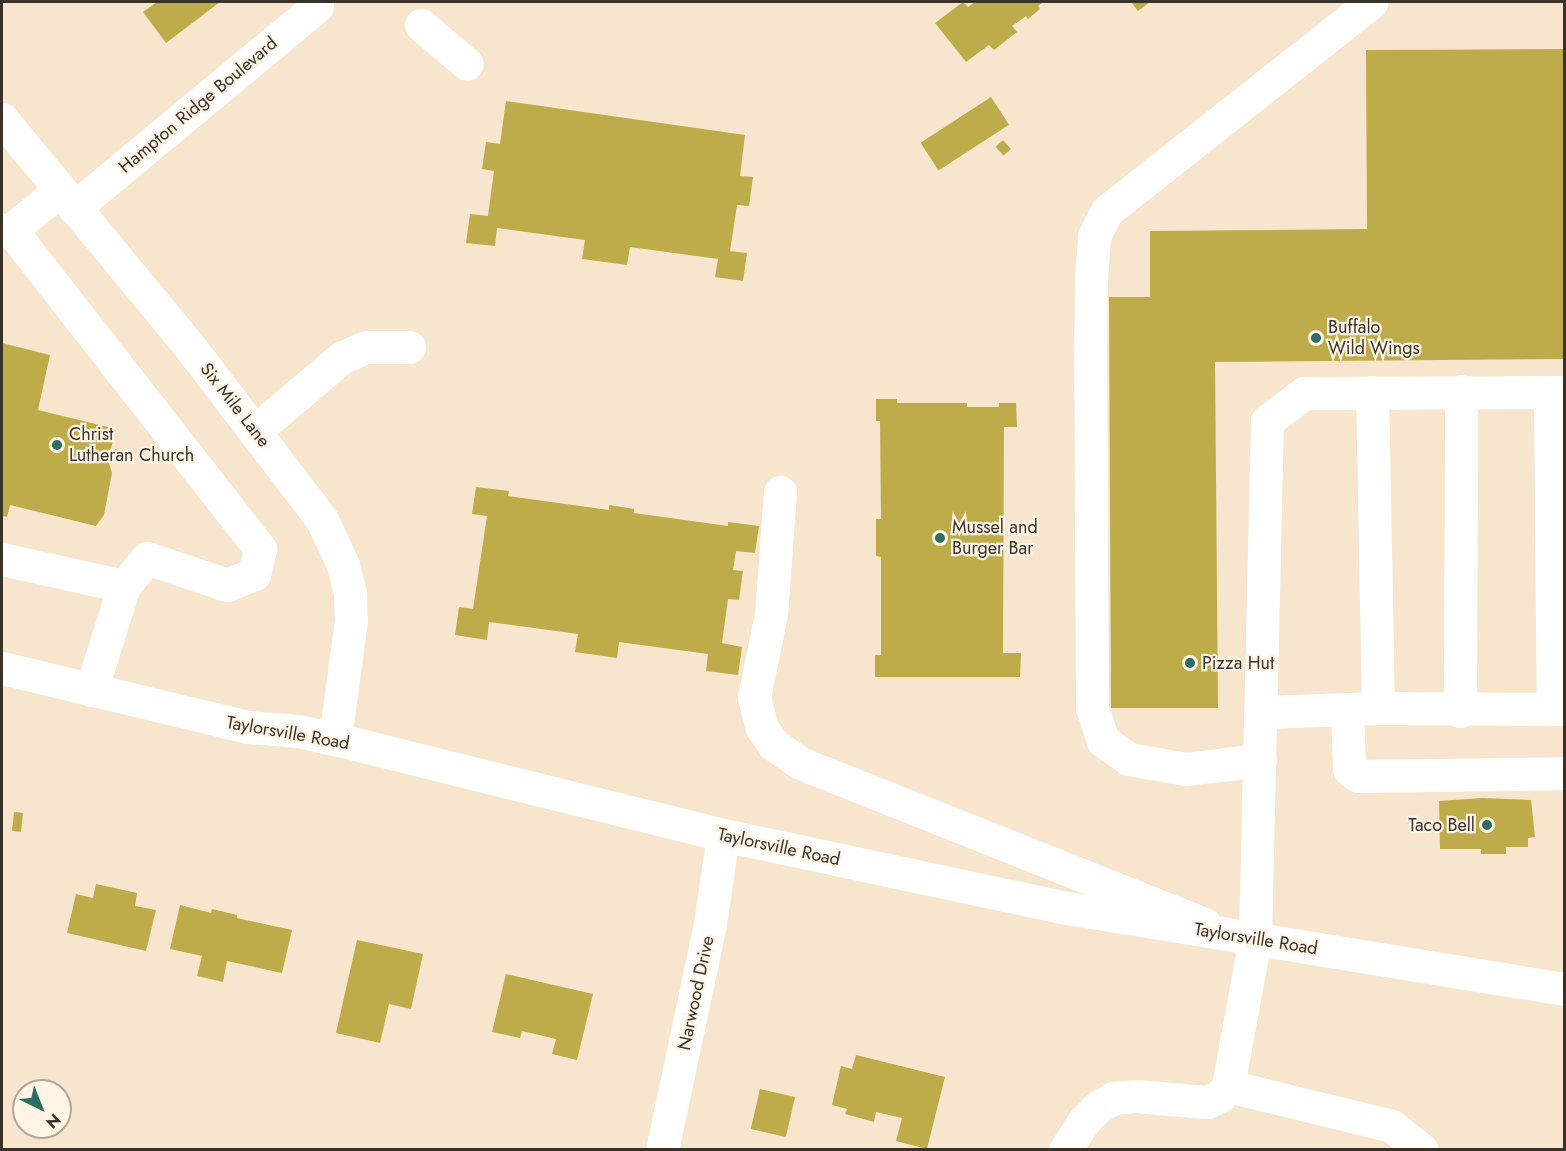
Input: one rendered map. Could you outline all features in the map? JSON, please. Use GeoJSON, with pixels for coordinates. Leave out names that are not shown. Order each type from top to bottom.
{"type":"FeatureCollection","features":[{"type":"Feature","properties":{"kind":"main road","name":"Hampton Ridge Boulevard"},"geometry":{"type":"LineString","coordinates":[[67,199],[317,6],[313,2]]}},
{"type":"Feature","properties":{"kind":"main road"},"geometry":{"type":"LineString","coordinates":[[1260,760],[1186,769],[1129,759],[1103,741],[1092,708],[1090,347],[1094,236],[1107,211],[1372,2]]}},
{"type":"Feature","properties":{"kind":"main road"},"geometry":{"type":"LineString","coordinates":[[421,24],[467,64]]}},
{"type":"Feature","properties":{"kind":"main road","name":"Six Mile Lane"},"geometry":{"type":"LineString","coordinates":[[2,118],[255,431],[322,520],[345,574],[351,620],[335,739]]}},
{"type":"Feature","properties":{"kind":"main road"},"geometry":{"type":"LineString","coordinates":[[67,199],[6,230],[260,549],[254,574],[227,585],[147,558],[124,586],[91,690]]}},
{"type":"Feature","properties":{"kind":"main road"},"geometry":{"type":"LineString","coordinates":[[255,431],[341,358],[366,346],[409,347]]}},
{"type":"Feature","properties":{"kind":"main road"},"geometry":{"type":"LineString","coordinates":[[1460,711],[1461,391]]}},
{"type":"Feature","properties":{"kind":"main road"},"geometry":{"type":"LineString","coordinates":[[1372,392],[1363,710],[1349,769],[1358,776],[1564,773]]}},
{"type":"Feature","properties":{"kind":"main road"},"geometry":{"type":"LineString","coordinates":[[1065,1149],[1084,1121],[1099,1106],[1114,1098],[1135,1096],[1207,1102],[1220,1096],[1228,1086],[1246,938],[1260,760],[1267,421],[1304,393],[1557,392],[1559,709],[1261,712]]}},
{"type":"Feature","properties":{"kind":"main road"},"geometry":{"type":"LineString","coordinates":[[780,492],[771,614],[754,697],[762,728],[773,744],[800,763],[1246,938]]}},
{"type":"Feature","properties":{"kind":"main road"},"geometry":{"type":"LineString","coordinates":[[2,559],[124,586]]}},
{"type":"Feature","properties":{"kind":"main road","name":"Taylorsville Road"},"geometry":{"type":"LineString","coordinates":[[2,668],[248,727],[300,731],[335,739],[723,835],[1061,907],[1564,989]]}},
{"type":"Feature","properties":{"kind":"main road","name":"Narwood Drive"},"geometry":{"type":"LineString","coordinates":[[662,1149],[710,924],[723,835]]}},
{"type":"Feature","properties":{"kind":"main road"},"geometry":{"type":"LineString","coordinates":[[1228,1086],[1392,1126],[1422,1149]]}},
{"type":"Feature","properties":{"kind":"building"},"geometry":{"type":"Polygon","coordinates":[[[157,2],[220,2],[166,43],[143,12],[157,2]]]}},
{"type":"Feature","properties":{"kind":"building"},"geometry":{"type":"Polygon","coordinates":[[[963,2],[968,7],[975,2],[1043,2],[1038,6],[1040,9],[1028,19],[1026,16],[1012,26],[1017,32],[994,50],[989,45],[966,62],[935,23],[963,2]]]}},
{"type":"Feature","properties":{"kind":"building"},"geometry":{"type":"Polygon","coordinates":[[[1131,2],[1150,2],[1138,11],[1131,2]]]}},
{"type":"Feature","properties":{"kind":"building"},"geometry":{"type":"Polygon","coordinates":[[[1564,49],[1564,359],[1215,362],[1218,708],[1111,708],[1109,297],[1150,297],[1150,231],[1367,229],[1366,50],[1564,49]]]}},
{"type":"Feature","properties":{"kind":"building"},"geometry":{"type":"Polygon","coordinates":[[[991,97],[1009,125],[939,170],[921,143],[991,97]]]}},
{"type":"Feature","properties":{"kind":"building"},"geometry":{"type":"Polygon","coordinates":[[[506,101],[745,135],[740,176],[753,177],[749,206],[737,205],[730,251],[747,253],[743,281],[715,277],[718,259],[630,247],[627,265],[582,259],[585,240],[497,228],[495,246],[466,243],[470,214],[488,216],[494,171],[482,169],[486,142],[500,144],[506,101]]]}},
{"type":"Feature","properties":{"kind":"building"},"geometry":{"type":"Polygon","coordinates":[[[1003,140],[1011,149],[1004,156],[996,147],[1003,140]]]}},
{"type":"Feature","properties":{"kind":"building","name":"Christ Lutheran Church"},"geometry":{"type":"Polygon","coordinates":[[[2,343],[50,355],[38,410],[116,429],[108,460],[112,473],[104,515],[96,526],[10,505],[7,517],[2,516],[2,343]]]}},
{"type":"Feature","properties":{"kind":"building","name":"Mussel and Burger Bar"},"geometry":{"type":"Polygon","coordinates":[[[876,399],[897,399],[897,403],[967,403],[967,407],[999,407],[999,403],[1016,403],[1017,427],[1004,427],[1003,653],[1021,653],[1020,677],[875,677],[875,655],[881,655],[881,557],[876,556],[876,519],[881,519],[880,421],[876,421],[876,399]]]}},
{"type":"Feature","properties":{"kind":"building"},"geometry":{"type":"Polygon","coordinates":[[[476,487],[509,491],[508,496],[609,510],[609,505],[634,509],[634,513],[728,526],[728,522],[759,526],[755,553],[736,551],[733,570],[743,571],[739,600],[728,599],[722,643],[742,647],[738,675],[706,671],[708,654],[619,642],[617,658],[575,652],[578,634],[489,622],[487,640],[455,635],[459,607],[473,609],[487,516],[472,514],[476,487]]]}},
{"type":"Feature","properties":{"kind":"building","name":"Taco Bell"},"geometry":{"type":"Polygon","coordinates":[[[1482,798],[1531,800],[1535,837],[1528,838],[1528,847],[1506,847],[1506,854],[1481,854],[1481,849],[1440,849],[1439,801],[1482,798]]]}},
{"type":"Feature","properties":{"kind":"building"},"geometry":{"type":"Polygon","coordinates":[[[14,812],[23,813],[21,832],[12,831],[14,812]]]}},
{"type":"Feature","properties":{"kind":"building"},"geometry":{"type":"Polygon","coordinates":[[[96,884],[137,893],[135,906],[156,910],[146,951],[67,933],[76,894],[93,898],[96,884]]]}},
{"type":"Feature","properties":{"kind":"building"},"geometry":{"type":"Polygon","coordinates":[[[180,905],[211,913],[212,909],[237,915],[237,918],[292,930],[282,973],[227,961],[223,982],[197,976],[202,956],[170,949],[180,905]]]}},
{"type":"Feature","properties":{"kind":"building"},"geometry":{"type":"Polygon","coordinates":[[[357,940],[423,954],[411,1009],[389,1004],[380,1043],[336,1033],[357,940]]]}},
{"type":"Feature","properties":{"kind":"building"},"geometry":{"type":"Polygon","coordinates":[[[506,974],[593,994],[577,1060],[552,1054],[556,1039],[522,1031],[520,1038],[492,1032],[506,974]]]}},
{"type":"Feature","properties":{"kind":"building"},"geometry":{"type":"Polygon","coordinates":[[[856,1055],[945,1077],[927,1149],[896,1141],[902,1118],[876,1112],[874,1122],[845,1114],[847,1109],[832,1105],[841,1066],[852,1069],[856,1055]]]}},
{"type":"Feature","properties":{"kind":"building"},"geometry":{"type":"Polygon","coordinates":[[[760,1089],[795,1097],[786,1137],[751,1129],[760,1089]]]}},
{"type":"Feature","properties":{"kind":"place","name":"Buffalo Wild Wings"},"geometry":{"type":"Point","coordinates":[1316,338]}},
{"type":"Feature","properties":{"kind":"place","name":"Christ Lutheran Church"},"geometry":{"type":"Point","coordinates":[57,445]}},
{"type":"Feature","properties":{"kind":"place","name":"Mussel and Burger Bar"},"geometry":{"type":"Point","coordinates":[940,538]}},
{"type":"Feature","properties":{"kind":"place","name":"Pizza Hut"},"geometry":{"type":"Point","coordinates":[1190,663]}},
{"type":"Feature","properties":{"kind":"place","name":"Taco Bell"},"geometry":{"type":"Point","coordinates":[1487,825]}}]}
